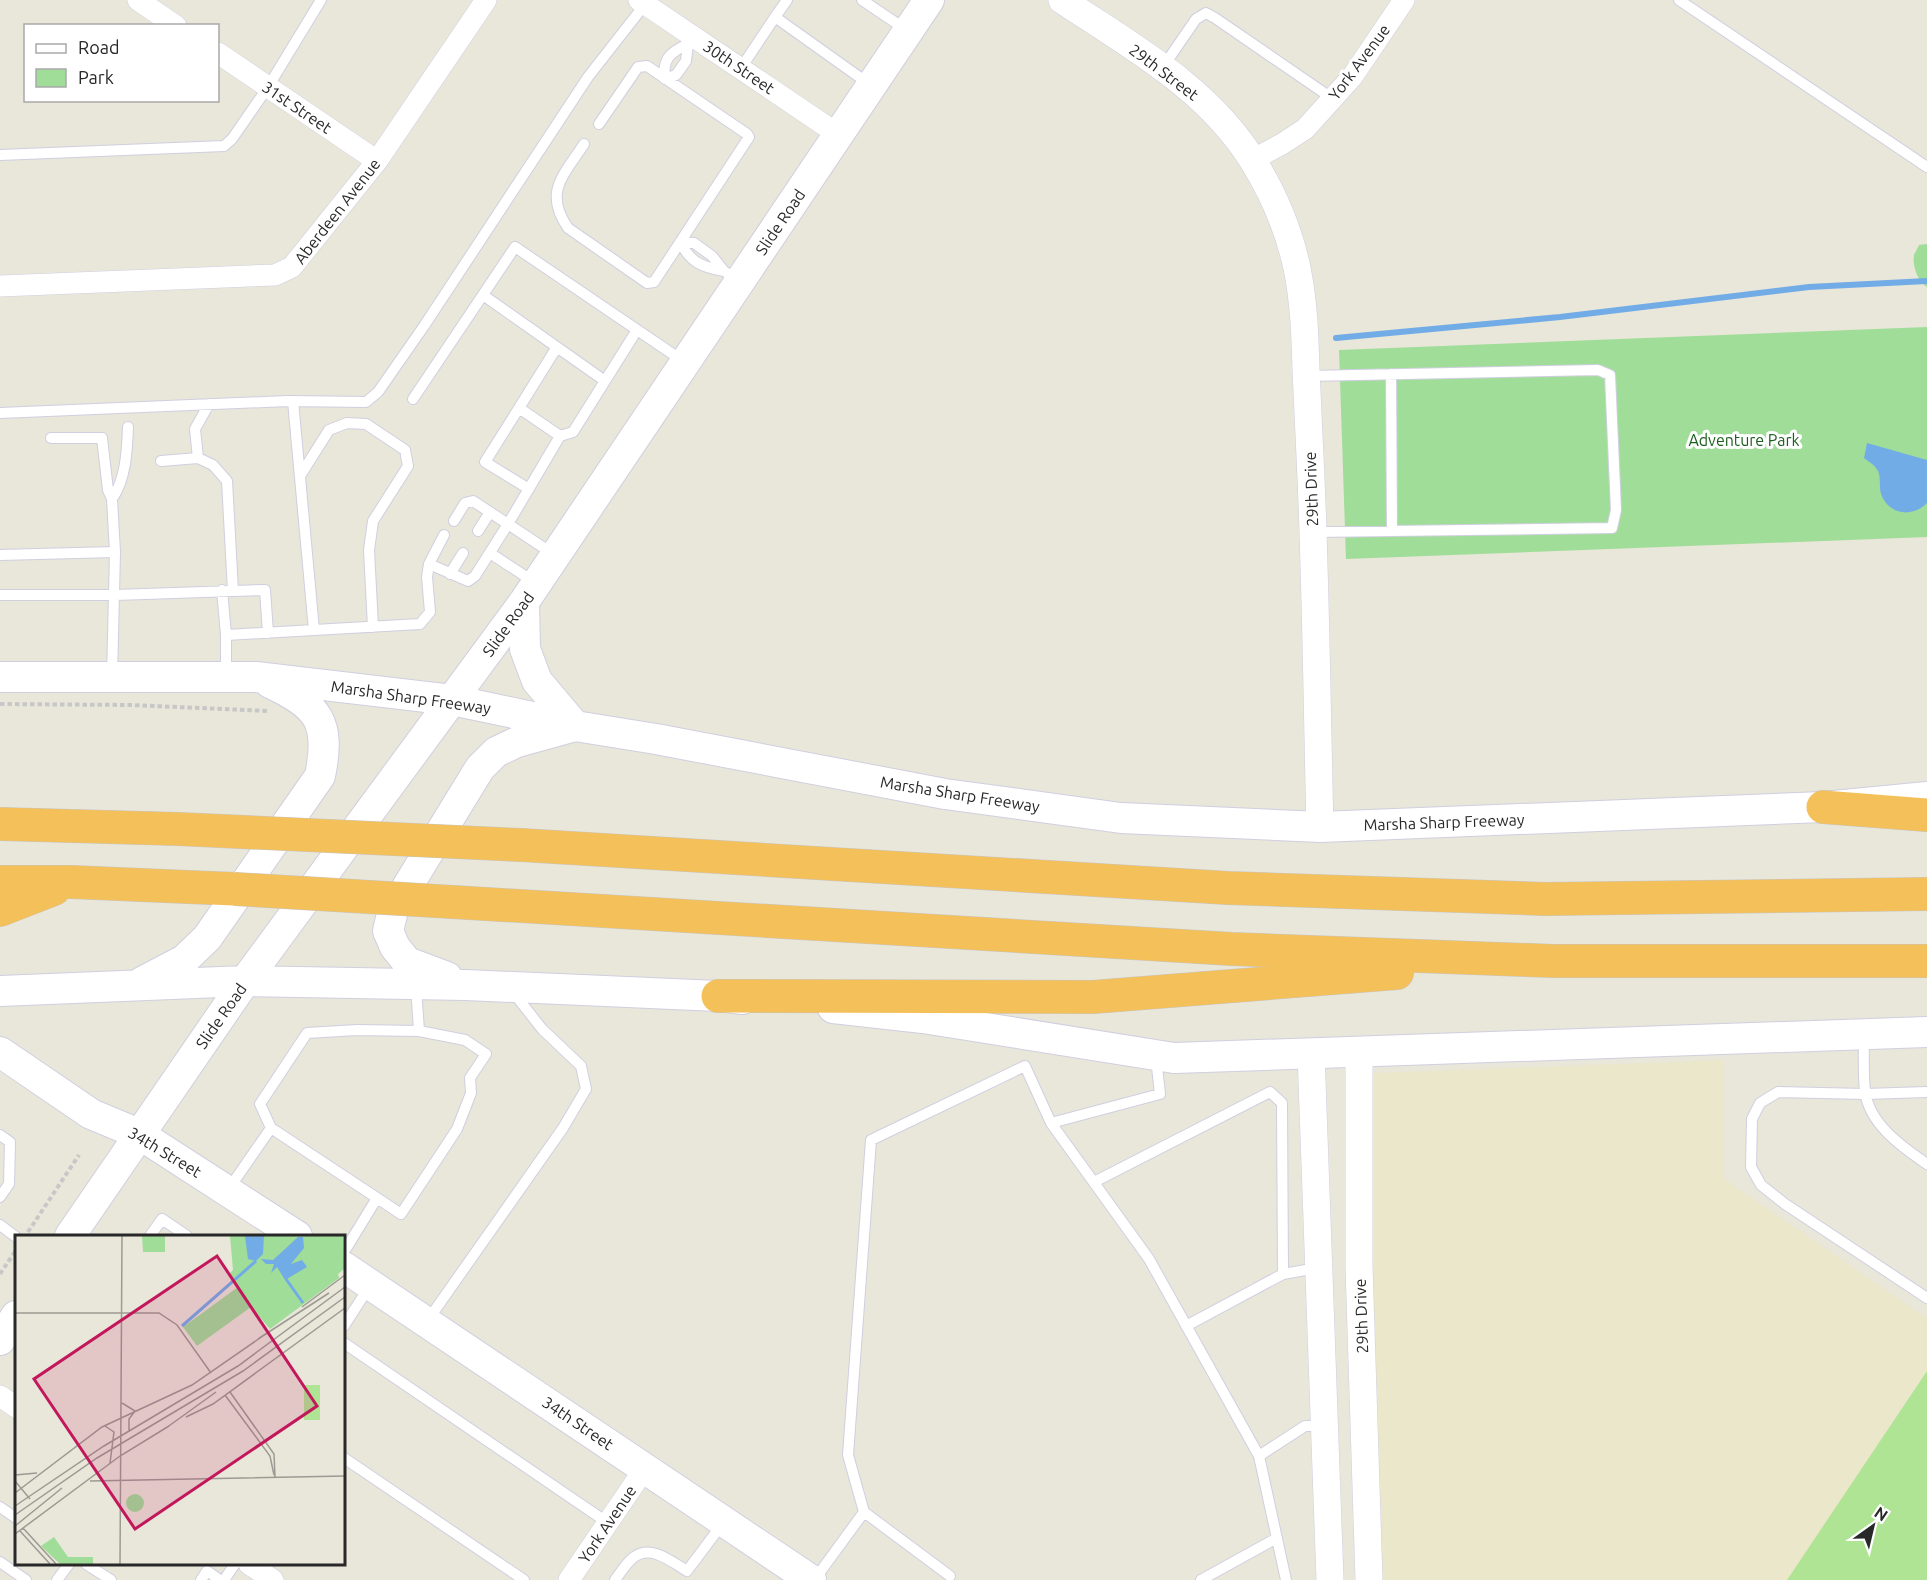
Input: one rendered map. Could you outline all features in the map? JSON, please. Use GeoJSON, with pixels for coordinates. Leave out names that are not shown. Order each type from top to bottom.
{"type":"FeatureCollection","features":[{"type":"Feature","properties":{"kind":"highway"},"geometry":{"type":"LineString","coordinates":[[1823,807],[1927,815]]}},
{"type":"Feature","properties":{"kind":"highway"},"geometry":{"type":"LineString","coordinates":[[0,824],[178,829],[521,845],[1228,888],[1545,899],[1927,894]]}},
{"type":"Feature","properties":{"kind":"highway"},"geometry":{"type":"LineString","coordinates":[[0,882],[128,884],[1220,949],[1554,961],[1927,961]]}},
{"type":"Feature","properties":{"kind":"highway"},"geometry":{"type":"LineString","coordinates":[[0,910],[71,882]]}},
{"type":"Feature","properties":{"kind":"highway"},"geometry":{"type":"LineString","coordinates":[[718,996],[1092,997],[1554,961]]}},
{"type":"Feature","properties":{"kind":"main road","name":"Slide Road"},"geometry":{"type":"LineString","coordinates":[[71,1235],[245,981],[556,556],[685,363],[732,276],[839,135],[929,0]]}},
{"type":"Feature","properties":{"kind":"main road"},"geometry":{"type":"LineString","coordinates":[[466,985],[407,962],[395,947],[388,931],[393,910],[480,768],[496,752],[517,742],[575,726],[537,681],[525,650],[530,593]]}},
{"type":"Feature","properties":{"kind":"main road","name":"Marsha Sharp Freeway"},"geometry":{"type":"LineString","coordinates":[[0,677],[256,677],[452,700],[575,726],[656,739],[945,794],[1121,818],[1320,827],[1823,807],[1927,797]]}},
{"type":"Feature","properties":{"kind":"main road"},"geometry":{"type":"LineString","coordinates":[[134,986],[184,960],[207,938],[320,776],[325,752],[321,725],[311,707],[288,692],[256,677]]}},
{"type":"Feature","properties":{"kind":"main road"},"geometry":{"type":"LineString","coordinates":[[0,991],[245,981],[466,985],[718,996],[923,1018],[1174,1058],[1927,1032]]}},
{"type":"Feature","properties":{"kind":"main road","name":"34th Street"},"geometry":{"type":"LineString","coordinates":[[0,1053],[91,1114],[139,1134],[295,1235]]}},
{"type":"Feature","properties":{"kind":"main road","name":"34th Street"},"geometry":{"type":"LineString","coordinates":[[345,1268],[813,1580]]}},
{"type":"Feature","properties":{"kind":"main road"},"geometry":{"type":"LineString","coordinates":[[0,1340],[15,1318]]}},
{"type":"Feature","properties":{"kind":"street"},"geometry":{"type":"LineString","coordinates":[[138,0],[173,24]]}},
{"type":"Feature","properties":{"kind":"street","name":"Aberdeen Avenue"},"geometry":{"type":"LineString","coordinates":[[0,286],[274,275],[292,267],[377,161],[486,0]]}},
{"type":"Feature","properties":{"kind":"street","name":"29th Street"},"geometry":{"type":"LineString","coordinates":[[1062,0],[1163,67],[1210,107],[1252,160]]}},
{"type":"Feature","properties":{"kind":"street","name":"York Avenue"},"geometry":{"type":"LineString","coordinates":[[1252,160],[1305,129],[1352,77],[1404,0]]}},
{"type":"Feature","properties":{"kind":"street","name":"30th Street"},"geometry":{"type":"LineString","coordinates":[[644,1],[691,40],[741,68],[839,135]]}},
{"type":"Feature","properties":{"kind":"street","name":"31st Street"},"geometry":{"type":"LineString","coordinates":[[219,54],[377,161]]}},
{"type":"Feature","properties":{"kind":"street","name":"29th Drive"},"geometry":{"type":"LineString","coordinates":[[1252,160],[1274,199],[1297,267],[1303,304],[1313,532],[1320,827]]}},
{"type":"Feature","properties":{"kind":"street","name":"29th Drive"},"geometry":{"type":"LineString","coordinates":[[1359,1052],[1359,1268],[1369,1580]]}},
{"type":"Feature","properties":{"kind":"street"},"geometry":{"type":"LineString","coordinates":[[1311,1053],[1330,1580]]}},
{"type":"Feature","properties":{"kind":"street"},"geometry":{"type":"LineString","coordinates":[[1318,1268],[1359,1268]]}},
{"type":"Feature","properties":{"kind":"street"},"geometry":{"type":"LineString","coordinates":[[0,1396],[15,1406]]}},
{"type":"Feature","properties":{"kind":"street","name":"York Avenue"},"geometry":{"type":"LineString","coordinates":[[569,1580],[645,1468]]}},
{"type":"Feature","properties":{"kind":"street"},"geometry":{"type":"LineString","coordinates":[[252,1565],[273,1580]]}},
{"type":"Feature","properties":{"kind":"lane"},"geometry":{"type":"LineString","coordinates":[[0,155],[224,146],[232,139],[268,87],[321,0]]}},
{"type":"Feature","properties":{"kind":"lane"},"geometry":{"type":"LineString","coordinates":[[741,68],[787,0]]}},
{"type":"Feature","properties":{"kind":"lane"},"geometry":{"type":"LineString","coordinates":[[862,0],[908,31]]}},
{"type":"Feature","properties":{"kind":"lane"},"geometry":{"type":"LineString","coordinates":[[1679,0],[1927,167]]}},
{"type":"Feature","properties":{"kind":"lane"},"geometry":{"type":"LineString","coordinates":[[0,413],[293,401],[366,402],[378,392],[424,326],[588,77],[644,1]]}},
{"type":"Feature","properties":{"kind":"lane"},"geometry":{"type":"LineString","coordinates":[[1163,67],[1196,19],[1206,14],[1333,99]]}},
{"type":"Feature","properties":{"kind":"lane"},"geometry":{"type":"LineString","coordinates":[[775,17],[872,86]]}},
{"type":"Feature","properties":{"kind":"lane"},"geometry":{"type":"LineString","coordinates":[[665,79],[663,66],[673,51],[691,40]]}},
{"type":"Feature","properties":{"kind":"lane"},"geometry":{"type":"LineString","coordinates":[[665,79],[676,75],[686,61],[691,40]]}},
{"type":"Feature","properties":{"kind":"lane"},"geometry":{"type":"LineString","coordinates":[[584,144],[562,178],[557,192],[557,210],[568,228],[647,283],[654,282],[749,138],[747,134],[647,66],[638,67],[599,124]]}},
{"type":"Feature","properties":{"kind":"lane"},"geometry":{"type":"LineString","coordinates":[[680,242],[694,243],[712,256],[732,276]]}},
{"type":"Feature","properties":{"kind":"lane"},"geometry":{"type":"LineString","coordinates":[[413,399],[515,247],[685,363]]}},
{"type":"Feature","properties":{"kind":"lane"},"geometry":{"type":"LineString","coordinates":[[483,295],[605,381]]}},
{"type":"Feature","properties":{"kind":"lane"},"geometry":{"type":"LineString","coordinates":[[429,564],[468,580],[475,576],[560,436],[573,432],[637,330]]}},
{"type":"Feature","properties":{"kind":"lane"},"geometry":{"type":"LineString","coordinates":[[529,489],[485,462],[557,347]]}},
{"type":"Feature","properties":{"kind":"lane"},"geometry":{"type":"LineString","coordinates":[[1306,376],[1598,370],[1610,375],[1616,510],[1612,528],[1313,532]]}},
{"type":"Feature","properties":{"kind":"lane"},"geometry":{"type":"LineString","coordinates":[[1391,374],[1392,531]]}},
{"type":"Feature","properties":{"kind":"lane"},"geometry":{"type":"LineString","coordinates":[[293,401],[314,630]]}},
{"type":"Feature","properties":{"kind":"lane"},"geometry":{"type":"LineString","coordinates":[[198,458],[195,429],[208,404]]}},
{"type":"Feature","properties":{"kind":"lane"},"geometry":{"type":"LineString","coordinates":[[519,408],[560,436]]}},
{"type":"Feature","properties":{"kind":"lane"},"geometry":{"type":"LineString","coordinates":[[300,476],[329,430],[347,423],[366,424],[405,450],[408,466],[373,521],[369,550],[373,627]]}},
{"type":"Feature","properties":{"kind":"lane"},"geometry":{"type":"LineString","coordinates":[[112,499],[118,490],[127,458],[128,427]]}},
{"type":"Feature","properties":{"kind":"lane"},"geometry":{"type":"LineString","coordinates":[[51,438],[102,438],[108,490],[112,499],[115,552],[112,677]]}},
{"type":"Feature","properties":{"kind":"lane"},"geometry":{"type":"LineString","coordinates":[[161,461],[198,458],[213,465],[227,481],[228,591],[225,677]]}},
{"type":"Feature","properties":{"kind":"lane"},"geometry":{"type":"LineString","coordinates":[[453,521],[465,503],[472,501],[556,556]]}},
{"type":"Feature","properties":{"kind":"lane"},"geometry":{"type":"LineString","coordinates":[[478,531],[490,512]]}},
{"type":"Feature","properties":{"kind":"lane"},"geometry":{"type":"LineString","coordinates":[[226,635],[420,624],[430,612],[427,577],[429,564],[444,535]]}},
{"type":"Feature","properties":{"kind":"lane"},"geometry":{"type":"LineString","coordinates":[[0,555],[115,552]]}},
{"type":"Feature","properties":{"kind":"lane"},"geometry":{"type":"LineString","coordinates":[[450,574],[464,553]]}},
{"type":"Feature","properties":{"kind":"lane"},"geometry":{"type":"LineString","coordinates":[[490,553],[530,593]]}},
{"type":"Feature","properties":{"kind":"lane"},"geometry":{"type":"LineString","coordinates":[[0,595],[115,595],[265,590],[268,633]]}},
{"type":"Feature","properties":{"kind":"lane"},"geometry":{"type":"LineString","coordinates":[[416,984],[419,1030]]}},
{"type":"Feature","properties":{"kind":"lane"},"geometry":{"type":"LineString","coordinates":[[427,1322],[563,1128],[586,1089],[581,1066],[542,1029],[509,987]]}},
{"type":"Feature","properties":{"kind":"lane"},"geometry":{"type":"LineString","coordinates":[[419,1030],[465,1040],[486,1054],[470,1078],[471,1093],[458,1129],[402,1214],[271,1128],[260,1104],[307,1033],[419,1030]]}},
{"type":"Feature","properties":{"kind":"lane"},"geometry":{"type":"LineString","coordinates":[[1864,1034],[1865,1094],[1878,1123],[1908,1151],[1927,1164]]}},
{"type":"Feature","properties":{"kind":"lane"},"geometry":{"type":"LineString","coordinates":[[1051,1123],[1160,1094],[1156,1055]]}},
{"type":"Feature","properties":{"kind":"lane"},"geometry":{"type":"LineString","coordinates":[[951,1579],[864,1512],[848,1455],[871,1140],[1024,1066],[1051,1123],[1149,1259],[1259,1456],[1286,1580]]}},
{"type":"Feature","properties":{"kind":"lane"},"geometry":{"type":"LineString","coordinates":[[1094,1182],[1270,1092],[1282,1103],[1283,1274]]}},
{"type":"Feature","properties":{"kind":"lane"},"geometry":{"type":"LineString","coordinates":[[1927,1092],[1865,1094],[1778,1092],[1760,1103],[1752,1119],[1751,1167],[1761,1185],[1785,1204],[1927,1298]]}},
{"type":"Feature","properties":{"kind":"lane"},"geometry":{"type":"LineString","coordinates":[[227,1191],[271,1128]]}},
{"type":"Feature","properties":{"kind":"lane"},"geometry":{"type":"LineString","coordinates":[[0,1136],[10,1142],[9,1184],[0,1197]]}},
{"type":"Feature","properties":{"kind":"lane"},"geometry":{"type":"LineString","coordinates":[[345,1250],[377,1198]]}},
{"type":"Feature","properties":{"kind":"lane"},"geometry":{"type":"LineString","coordinates":[[151,1235],[162,1219],[186,1235]]}},
{"type":"Feature","properties":{"kind":"lane"},"geometry":{"type":"LineString","coordinates":[[0,1225],[15,1236]]}},
{"type":"Feature","properties":{"kind":"lane"},"geometry":{"type":"LineString","coordinates":[[1186,1326],[1283,1274],[1318,1268]]}},
{"type":"Feature","properties":{"kind":"lane"},"geometry":{"type":"LineString","coordinates":[[345,1324],[370,1284]]}},
{"type":"Feature","properties":{"kind":"lane"},"geometry":{"type":"LineString","coordinates":[[345,1344],[608,1523]]}},
{"type":"Feature","properties":{"kind":"lane"},"geometry":{"type":"LineString","coordinates":[[1259,1456],[1305,1426],[1325,1426]]}},
{"type":"Feature","properties":{"kind":"lane"},"geometry":{"type":"LineString","coordinates":[[345,1459],[524,1580]]}},
{"type":"Feature","properties":{"kind":"lane"},"geometry":{"type":"LineString","coordinates":[[0,1507],[15,1517]]}},
{"type":"Feature","properties":{"kind":"lane"},"geometry":{"type":"LineString","coordinates":[[813,1580],[864,1512]]}},
{"type":"Feature","properties":{"kind":"lane"},"geometry":{"type":"LineString","coordinates":[[615,1580],[631,1558],[639,1553],[656,1553],[684,1576],[724,1521]]}},
{"type":"Feature","properties":{"kind":"lane"},"geometry":{"type":"LineString","coordinates":[[1201,1580],[1277,1538]]}},
{"type":"Feature","properties":{"kind":"lane"},"geometry":{"type":"LineString","coordinates":[[0,1562],[26,1580]]}},
{"type":"Feature","properties":{"kind":"lane"},"geometry":{"type":"LineString","coordinates":[[57,1580],[68,1565]]}},
{"type":"Feature","properties":{"kind":"lane"},"geometry":{"type":"LineString","coordinates":[[89,1565],[111,1580]]}},
{"type":"Feature","properties":{"kind":"lane"},"geometry":{"type":"LineString","coordinates":[[201,1580],[207,1571],[222,1580],[233,1565]]}},
{"type":"Feature","properties":{"kind":"path"},"geometry":{"type":"LineString","coordinates":[[0,704],[131,705],[314,712]]}},
{"type":"Feature","properties":{"kind":"path"},"geometry":{"type":"LineString","coordinates":[[26,1235],[79,1155]]}},
{"type":"Feature","properties":{"kind":"path"},"geometry":{"type":"LineString","coordinates":[[0,1274],[15,1252]]}},
{"type":"Feature","properties":{"kind":"shaded area"},"geometry":{"type":"Polygon","coordinates":[[[1723,1060],[1724,1179],[1927,1318],[1927,1580],[1383,1580],[1366,1083],[1369,1076],[1373,1073],[1723,1060]]]}},
{"type":"Feature","properties":{"kind":"green space"},"geometry":{"type":"Polygon","coordinates":[[[1927,244],[1927,287],[1918,278],[1914,254],[1919,245],[1927,244]]]}},
{"type":"Feature","properties":{"kind":"green space","name":"Adventure Park"},"geometry":{"type":"Polygon","coordinates":[[[1927,327],[1927,537],[1346,559],[1339,350],[1927,327]]]}},
{"type":"Feature","properties":{"kind":"green space"},"geometry":{"type":"Polygon","coordinates":[[[1927,1371],[1927,1580],[1787,1580],[1927,1371]]]}},
{"type":"Feature","properties":{"kind":"water"},"geometry":{"type":"Polygon","coordinates":[[[1867,443],[1927,460],[1927,503],[1915,511],[1908,512],[1901,512],[1889,506],[1881,494],[1878,471],[1864,458],[1867,443]]]}},
{"type":"Feature","properties":{"kind":"waterway"},"geometry":{"type":"LineString","coordinates":[[1336,338],[1560,317],[1809,287],[1927,281]]}}]}
